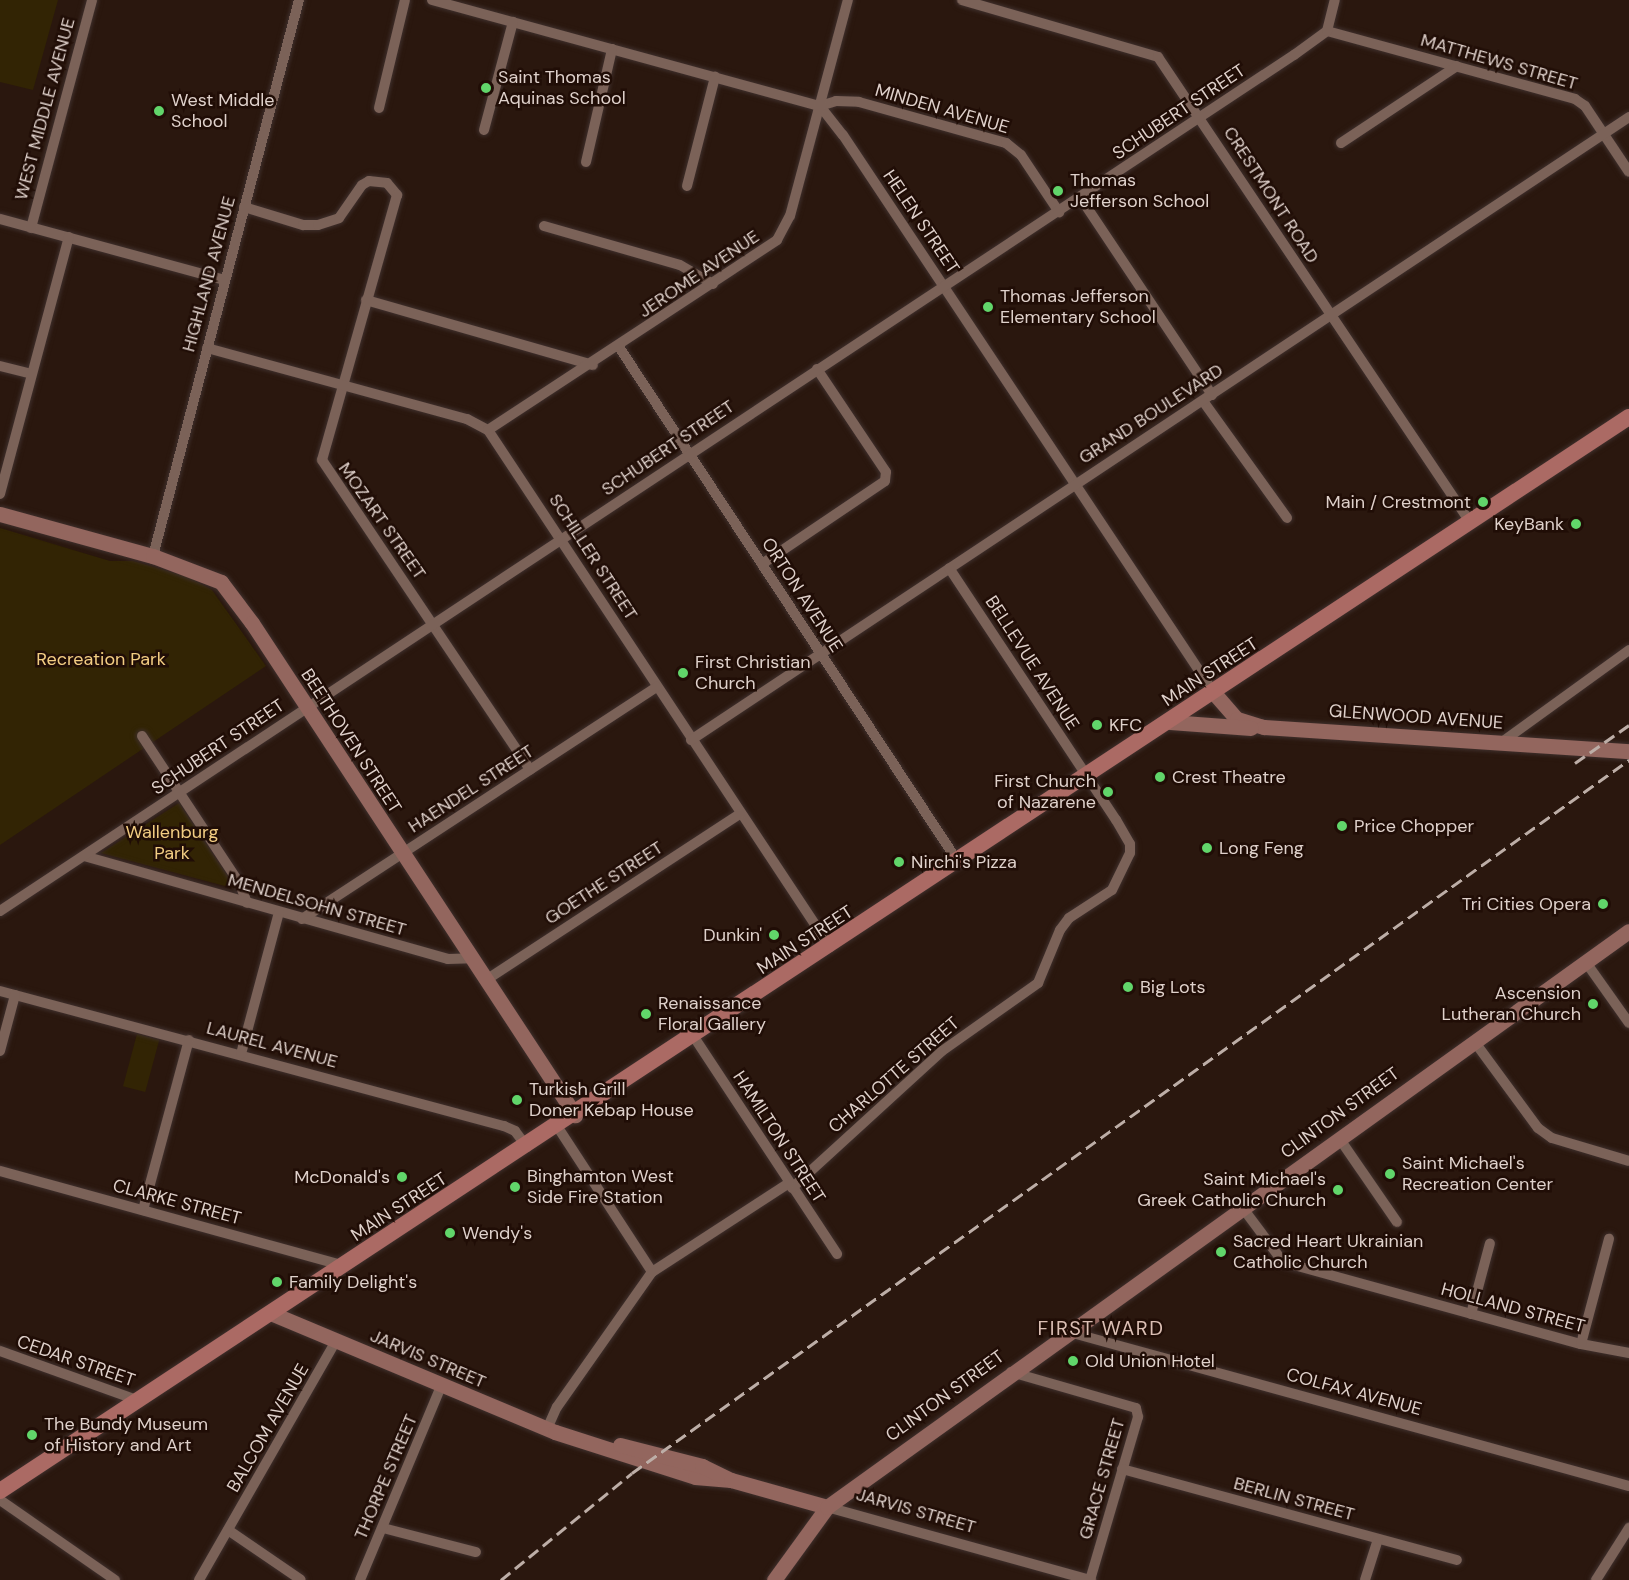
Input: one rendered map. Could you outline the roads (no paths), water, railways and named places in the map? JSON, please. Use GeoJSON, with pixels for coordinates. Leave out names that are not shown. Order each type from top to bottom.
{"type":"FeatureCollection","features":[{"type":"Feature","properties":{"kind":"main road","name":"MAIN STREET"},"geometry":{"type":"LineString","coordinates":[[0,1491],[527,1147],[1629,417]]}},
{"type":"Feature","properties":{"kind":"street","name":"WEST MIDDLE AVENUE"},"geometry":{"type":"LineString","coordinates":[[31,228],[92,0]]}},
{"type":"Feature","properties":{"kind":"street","name":"HIGHLAND AVENUE"},"geometry":{"type":"LineString","coordinates":[[153,556],[299,0]]}},
{"type":"Feature","properties":{"kind":"street"},"geometry":{"type":"LineString","coordinates":[[379,108],[405,0]]}},
{"type":"Feature","properties":{"kind":"street"},"geometry":{"type":"LineString","coordinates":[[432,0],[820,106]]}},
{"type":"Feature","properties":{"kind":"street","name":"JEROME AVENUE"},"geometry":{"type":"LineString","coordinates":[[488,430],[770,248],[783,231],[848,0]]}},
{"type":"Feature","properties":{"kind":"street","name":"CRESTMONT ROAD"},"geometry":{"type":"LineString","coordinates":[[962,0],[1158,57],[1470,522]]}},
{"type":"Feature","properties":{"kind":"street"},"geometry":{"type":"LineString","coordinates":[[1327,31],[1335,0]]}},
{"type":"Feature","properties":{"kind":"street"},"geometry":{"type":"LineString","coordinates":[[484,130],[513,22]]}},
{"type":"Feature","properties":{"kind":"street","name":"SCHUBERT STREET"},"geometry":{"type":"LineString","coordinates":[[0,911],[688,453],[1059,212],[1327,31]]}},
{"type":"Feature","properties":{"kind":"street","name":"MATTHEWS STREET"},"geometry":{"type":"LineString","coordinates":[[1327,31],[1575,99],[1585,106],[1629,172]]}},
{"type":"Feature","properties":{"kind":"street"},"geometry":{"type":"LineString","coordinates":[[586,162],[612,49]]}},
{"type":"Feature","properties":{"kind":"street"},"geometry":{"type":"LineString","coordinates":[[1341,143],[1457,66]]}},
{"type":"Feature","properties":{"kind":"street"},"geometry":{"type":"LineString","coordinates":[[687,186],[715,77]]}},
{"type":"Feature","properties":{"kind":"street","name":"MINDEN AVENUE"},"geometry":{"type":"LineString","coordinates":[[820,106],[836,101],[860,102],[1005,143],[1021,155],[1059,212]]}},
{"type":"Feature","properties":{"kind":"street","name":"HELEN STREET"},"geometry":{"type":"LineString","coordinates":[[820,106],[945,287],[1214,693]]}},
{"type":"Feature","properties":{"kind":"street","name":"GRAND BOULEVARD"},"geometry":{"type":"LineString","coordinates":[[691,740],[1074,483],[1207,398],[1629,117]]}},
{"type":"Feature","properties":{"kind":"street","name":"MOZART STREET"},"geometry":{"type":"LineString","coordinates":[[244,207],[303,225],[330,223],[348,207],[362,185],[378,179],[387,183],[397,195],[322,456],[325,469],[364,520],[530,770]]}},
{"type":"Feature","properties":{"kind":"street"},"geometry":{"type":"LineString","coordinates":[[1080,197],[1207,398],[1287,518]]}},
{"type":"Feature","properties":{"kind":"street"},"geometry":{"type":"LineString","coordinates":[[0,219],[225,280]]}},
{"type":"Feature","properties":{"kind":"street"},"geometry":{"type":"LineString","coordinates":[[544,226],[680,265],[712,284]]}},
{"type":"Feature","properties":{"kind":"street"},"geometry":{"type":"LineString","coordinates":[[0,494],[69,237]]}},
{"type":"Feature","properties":{"kind":"street"},"geometry":{"type":"LineString","coordinates":[[366,300],[593,364]]}},
{"type":"Feature","properties":{"kind":"street","name":"ORTON AVENUE"},"geometry":{"type":"LineString","coordinates":[[619,347],[958,862]]}},
{"type":"Feature","properties":{"kind":"street"},"geometry":{"type":"LineString","coordinates":[[207,348],[467,420],[488,430]]}},
{"type":"Feature","properties":{"kind":"street"},"geometry":{"type":"LineString","coordinates":[[0,366],[31,374]]}},
{"type":"Feature","properties":{"kind":"street"},"geometry":{"type":"LineString","coordinates":[[762,564],[885,481],[886,472],[817,369]]}},
{"type":"Feature","properties":{"kind":"street","name":"SCHILLER STREET"},"geometry":{"type":"LineString","coordinates":[[488,430],[830,947]]}},
{"type":"Feature","properties":{"kind":"street","name":"BEETHOVEN STREET"},"geometry":{"type":"LineString","coordinates":[[0,514],[153,556],[220,582],[307,708],[575,1115]]}},
{"type":"Feature","properties":{"kind":"street","name":"BELLEVUE AVENUE"},"geometry":{"type":"LineString","coordinates":[[950,568],[1130,844],[1125,867],[1112,890]]}},
{"type":"Feature","properties":{"kind":"street"},"geometry":{"type":"LineString","coordinates":[[1502,742],[1629,650]]}},
{"type":"Feature","properties":{"kind":"street","name":"HAENDEL STREET"},"geometry":{"type":"LineString","coordinates":[[302,919],[657,687]]}},
{"type":"Feature","properties":{"kind":"street","name":"GLENWOOD AVENUE"},"geometry":{"type":"LineString","coordinates":[[1214,693],[1237,718],[1264,727],[1629,751]]}},
{"type":"Feature","properties":{"kind":"street"},"geometry":{"type":"LineString","coordinates":[[1170,722],[1264,727]]}},
{"type":"Feature","properties":{"kind":"street"},"geometry":{"type":"LineString","coordinates":[[142,736],[240,884],[247,903]]}},
{"type":"Feature","properties":{"kind":"street","name":"GOETHE STREET"},"geometry":{"type":"LineString","coordinates":[[486,980],[740,814]]}},
{"type":"Feature","properties":{"kind":"street","name":"MENDELSOHN STREET"},"geometry":{"type":"LineString","coordinates":[[84,856],[448,959],[472,958]]}},
{"type":"Feature","properties":{"kind":"street","name":"CHARLOTTE STREET"},"geometry":{"type":"LineString","coordinates":[[547,1429],[558,1407],[652,1272],[790,1185],[942,1052],[1038,983],[1060,930],[1069,918],[1112,890]]}},
{"type":"Feature","properties":{"kind":"street"},"geometry":{"type":"LineString","coordinates":[[241,1054],[279,912]]}},
{"type":"Feature","properties":{"kind":"street","name":"CLINTON STREET"},"geometry":{"type":"LineString","coordinates":[[774,1580],[827,1507],[1011,1372],[1629,931]]}},
{"type":"Feature","properties":{"kind":"street"},"geometry":{"type":"LineString","coordinates":[[1586,962],[1629,1023]]}},
{"type":"Feature","properties":{"kind":"street","name":"LAUREL AVENUE"},"geometry":{"type":"LineString","coordinates":[[0,991],[504,1126],[515,1131],[527,1147]]}},
{"type":"Feature","properties":{"kind":"street"},"geometry":{"type":"LineString","coordinates":[[0,1051],[15,995]]}},
{"type":"Feature","properties":{"kind":"street","name":"HAMILTON STREET"},"geometry":{"type":"LineString","coordinates":[[694,1036],[837,1254]]}},
{"type":"Feature","properties":{"kind":"street"},"geometry":{"type":"LineString","coordinates":[[143,1210],[189,1040]]}},
{"type":"Feature","properties":{"kind":"street"},"geometry":{"type":"LineString","coordinates":[[1474,1041],[1538,1128],[1552,1138],[1629,1161]]}},
{"type":"Feature","properties":{"kind":"street"},"geometry":{"type":"LineString","coordinates":[[557,1126],[652,1272]]}},
{"type":"Feature","properties":{"kind":"street"},"geometry":{"type":"LineString","coordinates":[[1338,1138],[1397,1222]]}},
{"type":"Feature","properties":{"kind":"street","name":"CLARKE STREET"},"geometry":{"type":"LineString","coordinates":[[0,1172],[345,1266]]}},
{"type":"Feature","properties":{"kind":"street","name":"HOLLAND STREET"},"geometry":{"type":"LineString","coordinates":[[1242,1207],[1283,1262],[1581,1344],[1629,1353]]}},
{"type":"Feature","properties":{"kind":"street"},"geometry":{"type":"LineString","coordinates":[[1581,1344],[1609,1239]]}},
{"type":"Feature","properties":{"kind":"street"},"geometry":{"type":"LineString","coordinates":[[1471,1314],[1490,1243]]}},
{"type":"Feature","properties":{"kind":"street","name":"JARVIS STREET"},"geometry":{"type":"LineString","coordinates":[[273,1314],[441,1386],[570,1437],[600,1440],[702,1466],[731,1480],[1090,1580]]}},
{"type":"Feature","properties":{"kind":"street","name":"COLFAX AVENUE"},"geometry":{"type":"LineString","coordinates":[[1069,1332],[1629,1486]]}},
{"type":"Feature","properties":{"kind":"street","name":"BALCOM AVENUE"},"geometry":{"type":"LineString","coordinates":[[199,1580],[336,1341]]}},
{"type":"Feature","properties":{"kind":"street","name":"CEDAR STREET"},"geometry":{"type":"LineString","coordinates":[[0,1351],[140,1401]]}},
{"type":"Feature","properties":{"kind":"street","name":"GRACE STREET"},"geometry":{"type":"LineString","coordinates":[[1011,1372],[1136,1408],[1138,1417],[1090,1580]]}},
{"type":"Feature","properties":{"kind":"street","name":"THORPE STREET"},"geometry":{"type":"LineString","coordinates":[[360,1580],[441,1386]]}},
{"type":"Feature","properties":{"kind":"street","name":"BERLIN STREET"},"geometry":{"type":"LineString","coordinates":[[1122,1469],[1457,1560]]}},
{"type":"Feature","properties":{"kind":"street"},"geometry":{"type":"LineString","coordinates":[[0,1500],[115,1580]]}},
{"type":"Feature","properties":{"kind":"street"},"geometry":{"type":"LineString","coordinates":[[383,1528],[476,1552]]}},
{"type":"Feature","properties":{"kind":"street"},"geometry":{"type":"LineString","coordinates":[[1596,1580],[1629,1528]]}},
{"type":"Feature","properties":{"kind":"street"},"geometry":{"type":"LineString","coordinates":[[228,1530],[301,1580]]}},
{"type":"Feature","properties":{"kind":"street"},"geometry":{"type":"LineString","coordinates":[[1365,1580],[1378,1539]]}},
{"type":"Feature","properties":{"kind":"railway"},"geometry":{"type":"LineString","coordinates":[[1575,763],[1629,725]]}},
{"type":"Feature","properties":{"kind":"railway"},"geometry":{"type":"LineString","coordinates":[[501,1580],[632,1473],[1629,760]]}},
{"type":"Feature","properties":{"kind":"place","name":"Saint Thomas Aquinas School"},"geometry":{"type":"Point","coordinates":[486,88]}},
{"type":"Feature","properties":{"kind":"place","name":"West Middle School"},"geometry":{"type":"Point","coordinates":[159,111]}},
{"type":"Feature","properties":{"kind":"place","name":"Thomas Jefferson School"},"geometry":{"type":"Point","coordinates":[1058,191]}},
{"type":"Feature","properties":{"kind":"place","name":"Thomas Jefferson Elementary School"},"geometry":{"type":"Point","coordinates":[988,307]}},
{"type":"Feature","properties":{"kind":"place","name":"Main / Crestmont"},"geometry":{"type":"Point","coordinates":[1483,502]}},
{"type":"Feature","properties":{"kind":"place","name":"KeyBank"},"geometry":{"type":"Point","coordinates":[1576,524]}},
{"type":"Feature","properties":{"kind":"place","name":"First Christian Church"},"geometry":{"type":"Point","coordinates":[683,673]}},
{"type":"Feature","properties":{"kind":"place","name":"KFC"},"geometry":{"type":"Point","coordinates":[1097,725]}},
{"type":"Feature","properties":{"kind":"place","name":"Crest Theatre"},"geometry":{"type":"Point","coordinates":[1160,777]}},
{"type":"Feature","properties":{"kind":"place","name":"First Church of Nazarene"},"geometry":{"type":"Point","coordinates":[1108,792]}},
{"type":"Feature","properties":{"kind":"place","name":"Price Chopper"},"geometry":{"type":"Point","coordinates":[1342,826]}},
{"type":"Feature","properties":{"kind":"place","name":"Long Feng"},"geometry":{"type":"Point","coordinates":[1207,848]}},
{"type":"Feature","properties":{"kind":"place","name":"Nirchi's Pizza"},"geometry":{"type":"Point","coordinates":[899,862]}},
{"type":"Feature","properties":{"kind":"place","name":"Tri Cities Opera"},"geometry":{"type":"Point","coordinates":[1603,904]}},
{"type":"Feature","properties":{"kind":"place","name":"Dunkin'"},"geometry":{"type":"Point","coordinates":[774,935]}},
{"type":"Feature","properties":{"kind":"place","name":"Big Lots"},"geometry":{"type":"Point","coordinates":[1128,987]}},
{"type":"Feature","properties":{"kind":"place","name":"Ascension Lutheran Church"},"geometry":{"type":"Point","coordinates":[1593,1004]}},
{"type":"Feature","properties":{"kind":"place","name":"Renaissance Floral Gallery"},"geometry":{"type":"Point","coordinates":[646,1014]}},
{"type":"Feature","properties":{"kind":"place","name":"Turkish Grill Doner Kebap House"},"geometry":{"type":"Point","coordinates":[517,1100]}},
{"type":"Feature","properties":{"kind":"place","name":"Saint Michael's Recreation Center"},"geometry":{"type":"Point","coordinates":[1390,1174]}},
{"type":"Feature","properties":{"kind":"place","name":"McDonald's"},"geometry":{"type":"Point","coordinates":[402,1177]}},
{"type":"Feature","properties":{"kind":"place","name":"Binghamton West Side Fire Station"},"geometry":{"type":"Point","coordinates":[515,1187]}},
{"type":"Feature","properties":{"kind":"place","name":"Saint Michael's Greek Catholic Church"},"geometry":{"type":"Point","coordinates":[1338,1190]}},
{"type":"Feature","properties":{"kind":"place","name":"Wendy's"},"geometry":{"type":"Point","coordinates":[450,1233]}},
{"type":"Feature","properties":{"kind":"place","name":"Sacred Heart Ukrainian Catholic Church"},"geometry":{"type":"Point","coordinates":[1221,1252]}},
{"type":"Feature","properties":{"kind":"place","name":"Family Delight's"},"geometry":{"type":"Point","coordinates":[277,1282]}},
{"type":"Feature","properties":{"kind":"place","name":"Old Union Hotel"},"geometry":{"type":"Point","coordinates":[1073,1361]}},
{"type":"Feature","properties":{"kind":"place","name":"The Bundy Museum of History and Art"},"geometry":{"type":"Point","coordinates":[32,1435]}},
{"type":"Feature","properties":{"kind":"district","name":"FIRST WARD"},"geometry":{"type":"Point","coordinates":[1101,1328]}},
{"type":"Feature","properties":{"kind":"park label","name":"Recreation Park"},"geometry":{"type":"Point","coordinates":[101,659]}},
{"type":"Feature","properties":{"kind":"park label","name":"Wallenburg Park"},"geometry":{"type":"Point","coordinates":[172,843]}}]}
